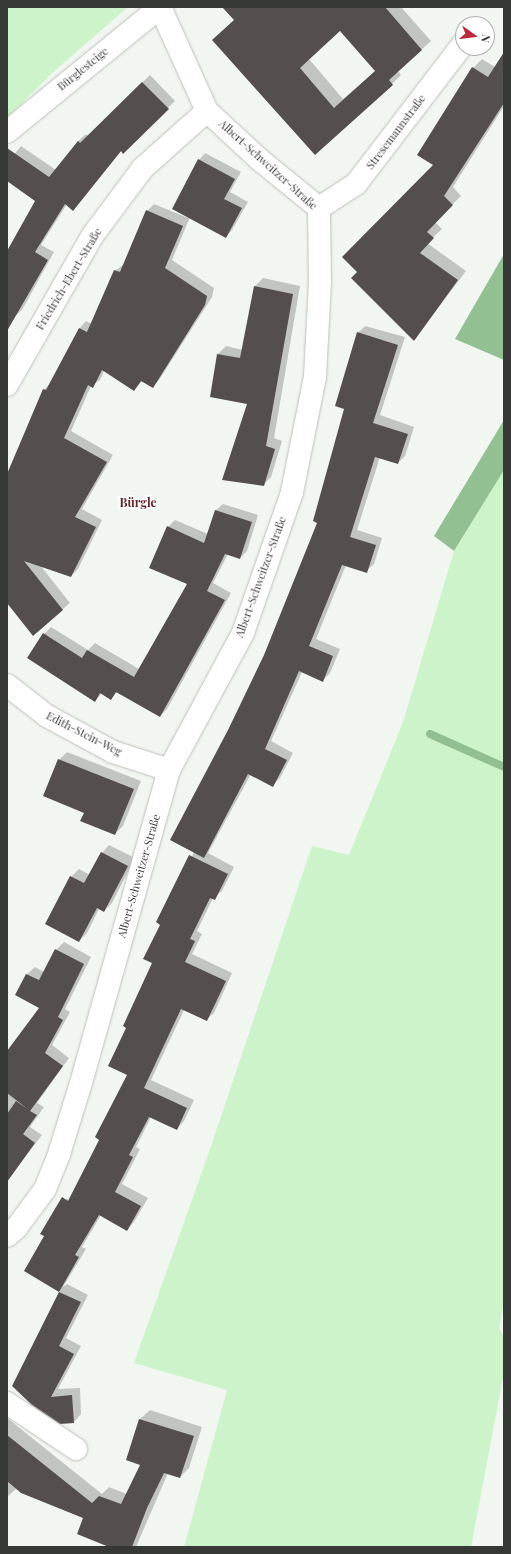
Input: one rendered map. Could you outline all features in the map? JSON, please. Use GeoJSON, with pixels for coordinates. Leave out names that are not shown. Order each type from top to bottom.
{"type":"FeatureCollection","features":[{"type":"Feature","properties":{"kind":"street","name":"Albert-Schweitzer-Straße"},"geometry":{"type":"LineString","coordinates":[[7,1236],[45,1189],[59,1154],[81,1083],[169,770],[243,633],[292,492],[315,377],[320,282],[319,208],[260,160],[207,111],[160,7]]}},
{"type":"Feature","properties":{"kind":"street","name":"Bürglesteige"},"geometry":{"type":"LineString","coordinates":[[7,132],[160,7]]}},
{"type":"Feature","properties":{"kind":"street","name":"Stresemannstraße"},"geometry":{"type":"LineString","coordinates":[[319,208],[356,184],[455,54]]}},
{"type":"Feature","properties":{"kind":"street","name":"Friedrich-Ebert-Straße"},"geometry":{"type":"LineString","coordinates":[[7,385],[93,235],[143,168],[207,111]]}},
{"type":"Feature","properties":{"kind":"street","name":"Edith-Stein-Weg"},"geometry":{"type":"LineString","coordinates":[[7,685],[47,716],[113,752],[169,770]]}},
{"type":"Feature","properties":{"kind":"street"},"geometry":{"type":"LineString","coordinates":[[7,1403],[76,1449]]}},
{"type":"Feature","properties":{"kind":"green space"},"geometry":{"type":"Polygon","coordinates":[[[7,7],[128,7],[51,74],[7,118],[7,7]]]}},
{"type":"Feature","properties":{"kind":"green space"},"geometry":{"type":"Polygon","coordinates":[[[504,254],[504,360],[455,339],[504,254]]]}},
{"type":"Feature","properties":{"kind":"green space"},"geometry":{"type":"Polygon","coordinates":[[[504,420],[504,470],[454,551],[434,536],[504,420]]]}},
{"type":"Feature","properties":{"kind":"green space"},"geometry":{"type":"Polygon","coordinates":[[[504,470],[504,764],[425,732],[504,767],[504,1303],[499,1328],[504,1338],[504,1372],[471,1547],[184,1547],[227,1390],[134,1363],[210,1149],[312,846],[349,855],[403,722],[454,551],[504,470]]]}},
{"type":"Feature","properties":{"kind":"building"},"geometry":{"type":"Polygon","coordinates":[[[222,7],[385,7],[422,50],[389,80],[393,85],[315,155],[212,40],[234,20],[222,7]],[[340,31],[300,68],[334,108],[375,71],[340,31]]]}},
{"type":"Feature","properties":{"kind":"building"},"geometry":{"type":"Polygon","coordinates":[[[504,52],[504,103],[444,196],[453,205],[427,232],[434,238],[420,253],[458,280],[414,341],[351,278],[357,272],[342,257],[433,165],[417,155],[472,67],[488,77],[504,52]]]}},
{"type":"Feature","properties":{"kind":"building"},"geometry":{"type":"Polygon","coordinates":[[[142,82],[169,109],[123,154],[121,151],[73,211],[65,204],[35,252],[48,260],[7,331],[7,251],[35,201],[7,181],[7,148],[49,177],[78,141],[80,143],[142,82]]]}},
{"type":"Feature","properties":{"kind":"building"},"geometry":{"type":"Polygon","coordinates":[[[198,159],[235,179],[224,199],[242,208],[226,238],[172,209],[198,159]]]}},
{"type":"Feature","properties":{"kind":"building"},"geometry":{"type":"Polygon","coordinates":[[[146,210],[183,226],[165,268],[207,296],[205,305],[153,388],[141,381],[134,391],[102,370],[93,388],[88,385],[64,438],[107,462],[75,517],[96,527],[71,577],[24,561],[63,610],[33,636],[7,603],[7,474],[43,389],[46,390],[79,328],[87,332],[114,270],[120,272],[146,210]]]}},
{"type":"Feature","properties":{"kind":"building"},"geometry":{"type":"Polygon","coordinates":[[[254,286],[293,294],[266,446],[275,449],[264,486],[222,480],[247,404],[210,397],[217,354],[240,358],[254,286]]]}},
{"type":"Feature","properties":{"kind":"building"},"geometry":{"type":"Polygon","coordinates":[[[357,332],[398,345],[373,423],[408,434],[398,464],[375,457],[350,537],[376,545],[367,573],[342,565],[309,646],[333,656],[323,682],[299,671],[265,749],[287,760],[273,787],[248,774],[204,858],[170,840],[228,730],[264,655],[317,523],[313,521],[344,409],[335,406],[357,332]]]}},
{"type":"Feature","properties":{"kind":"building"},"geometry":{"type":"Polygon","coordinates":[[[215,510],[252,522],[240,559],[225,554],[207,591],[225,600],[160,717],[116,692],[111,700],[100,693],[95,702],[27,658],[43,633],[82,658],[87,650],[134,677],[187,584],[149,568],[167,526],[204,543],[215,510]]]}},
{"type":"Feature","properties":{"kind":"building"},"geometry":{"type":"Polygon","coordinates":[[[58,759],[134,789],[115,835],[80,821],[84,813],[43,796],[58,759]]]}},
{"type":"Feature","properties":{"kind":"building"},"geometry":{"type":"Polygon","coordinates":[[[101,852],[128,866],[104,912],[97,908],[79,942],[45,924],[70,876],[84,883],[101,852]]]}},
{"type":"Feature","properties":{"kind":"building"},"geometry":{"type":"Polygon","coordinates":[[[189,855],[228,874],[215,900],[210,898],[190,939],[195,941],[185,962],[226,981],[207,1021],[181,1009],[144,1088],[187,1108],[177,1130],[149,1117],[129,1155],[133,1157],[115,1192],[141,1206],[127,1231],[99,1215],[75,1255],[79,1257],[59,1292],[24,1271],[44,1236],[40,1234],[62,1197],[68,1201],[99,1140],[95,1137],[127,1075],[108,1066],[126,1028],[123,1026],[152,963],[143,959],[160,925],[156,922],[189,855]]]}},
{"type":"Feature","properties":{"kind":"building"},"geometry":{"type":"Polygon","coordinates":[[[55,949],[84,964],[58,1017],[63,1020],[45,1053],[63,1066],[30,1111],[37,1115],[23,1134],[35,1143],[7,1182],[7,1114],[16,1101],[29,1110],[7,1093],[7,1051],[39,1008],[15,995],[26,974],[39,980],[55,949]]]}},
{"type":"Feature","properties":{"kind":"building"},"geometry":{"type":"Polygon","coordinates":[[[59,1292],[81,1302],[59,1346],[74,1354],[51,1397],[72,1395],[74,1423],[60,1424],[32,1405],[12,1386],[59,1292]]]}},
{"type":"Feature","properties":{"kind":"building"},"geometry":{"type":"Polygon","coordinates":[[[139,1419],[194,1436],[180,1478],[164,1473],[147,1508],[132,1547],[109,1547],[77,1534],[83,1518],[21,1493],[7,1481],[7,1435],[92,1503],[99,1496],[121,1504],[140,1465],[126,1460],[139,1419]]]}},
{"type":"Feature","properties":{"kind":"waterway"},"geometry":{"type":"LineString","coordinates":[[430,734],[504,767]]}},
{"type":"Feature","properties":{"kind":"district","name":"Bürgle"},"geometry":{"type":"Point","coordinates":[138,503]}}]}
